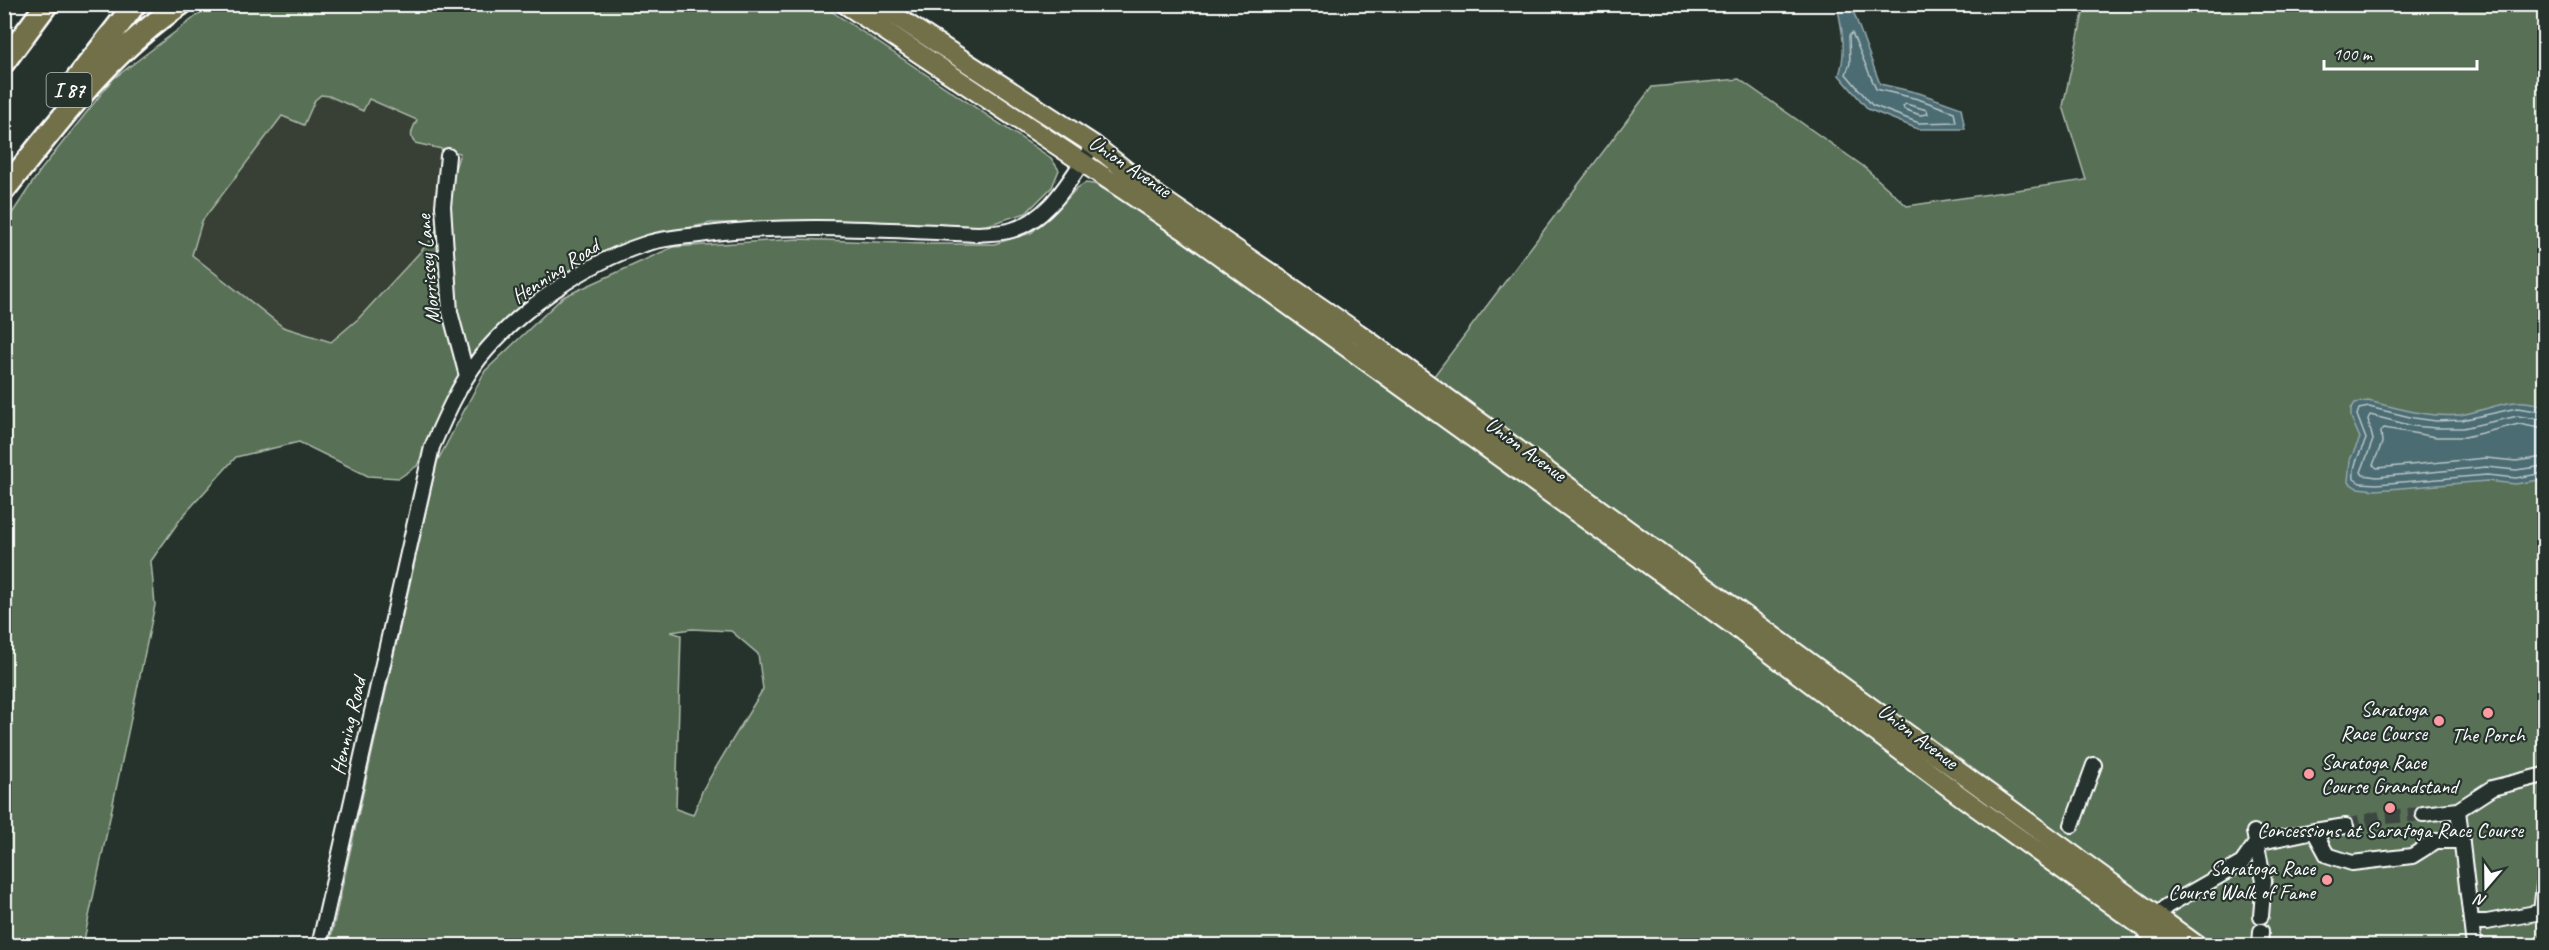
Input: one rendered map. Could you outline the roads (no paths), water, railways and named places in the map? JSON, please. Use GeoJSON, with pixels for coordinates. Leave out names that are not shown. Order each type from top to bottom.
{"type":"FeatureCollection","features":[{"type":"Feature","properties":{"kind":"highway"},"geometry":{"type":"LineString","coordinates":[[4,62],[47,4]]}},
{"type":"Feature","properties":{"kind":"highway","name":"I 87"},"geometry":{"type":"LineString","coordinates":[[4,176],[135,4]]}},
{"type":"Feature","properties":{"kind":"highway"},"geometry":{"type":"LineString","coordinates":[[4,190],[76,99],[105,68],[153,25],[181,4]]}},
{"type":"Feature","properties":{"kind":"main road","name":"Union Avenue"},"geometry":{"type":"LineString","coordinates":[[845,4],[1184,230],[1705,605],[1962,797],[2169,945]]}},
{"type":"Feature","properties":{"kind":"main road","name":"Union Avenue"},"geometry":{"type":"LineString","coordinates":[[877,4],[1094,145],[1158,196],[1367,339],[2198,945]]}},
{"type":"Feature","properties":{"kind":"street","name":"Henning Road"},"geometry":{"type":"LineString","coordinates":[[319,945],[432,447],[446,414],[467,376],[503,333],[550,294],[616,255],[646,243],[744,228],[980,234],[1009,231],[1024,226],[1050,207],[1094,145]]}},
{"type":"Feature","properties":{"kind":"street","name":"Morrissey Lane"},"geometry":{"type":"LineString","coordinates":[[448,156],[443,206],[450,312],[467,376]]}},
{"type":"Feature","properties":{"kind":"street"},"geometry":{"type":"LineString","coordinates":[[2072,825],[2094,765]]}},
{"type":"Feature","properties":{"kind":"street"},"geometry":{"type":"LineString","coordinates":[[2423,814],[2458,810],[2492,788],[2544,775]]}},
{"type":"Feature","properties":{"kind":"street"},"geometry":{"type":"LineString","coordinates":[[2458,810],[2474,945]]}},
{"type":"Feature","properties":{"kind":"street"},"geometry":{"type":"LineString","coordinates":[[2255,838],[2346,826]]}},
{"type":"Feature","properties":{"kind":"street"},"geometry":{"type":"LineString","coordinates":[[2314,831],[2327,855],[2352,863],[2412,856],[2436,841],[2462,841]]}},
{"type":"Feature","properties":{"kind":"street"},"geometry":{"type":"LineString","coordinates":[[2157,915],[2167,906],[2242,863],[2255,838]]}},
{"type":"Feature","properties":{"kind":"street"},"geometry":{"type":"LineString","coordinates":[[2255,838],[2264,881],[2261,916]]}},
{"type":"Feature","properties":{"kind":"street"},"geometry":{"type":"LineString","coordinates":[[2472,922],[2487,922],[2543,911],[2544,886]]}},
{"type":"Feature","properties":{"kind":"water"},"geometry":{"type":"Polygon","coordinates":[[[1837,5],[1851,5],[1880,84],[1919,93],[1961,108],[1965,129],[1918,129],[1868,109],[1839,75],[1843,49],[1837,5]]]}},
{"type":"Feature","properties":{"kind":"water"},"geometry":{"type":"Polygon","coordinates":[[[2368,401],[2414,412],[2448,416],[2513,402],[2524,402],[2544,408],[2544,479],[2516,484],[2487,481],[2376,490],[2357,488],[2348,482],[2350,460],[2360,438],[2351,417],[2351,409],[2355,403],[2368,401]]]}},
{"type":"Feature","properties":{"kind":"tunnel"},"geometry":{"type":"LineString","coordinates":[[2346,826],[2384,817],[2423,814]]}},
{"type":"Feature","properties":{"kind":"place","name":"The Porch"},"geometry":{"type":"Point","coordinates":[2488,713]}},
{"type":"Feature","properties":{"kind":"place","name":"Saratoga Race Course"},"geometry":{"type":"Point","coordinates":[2439,721]}},
{"type":"Feature","properties":{"kind":"place","name":"Saratoga Race Course Grandstand"},"geometry":{"type":"Point","coordinates":[2309,774]}},
{"type":"Feature","properties":{"kind":"place","name":"Concessions at Saratoga Race Course"},"geometry":{"type":"Point","coordinates":[2390,808]}},
{"type":"Feature","properties":{"kind":"place","name":"Saratoga Race Course Walk of Fame"},"geometry":{"type":"Point","coordinates":[2327,880]}}]}
